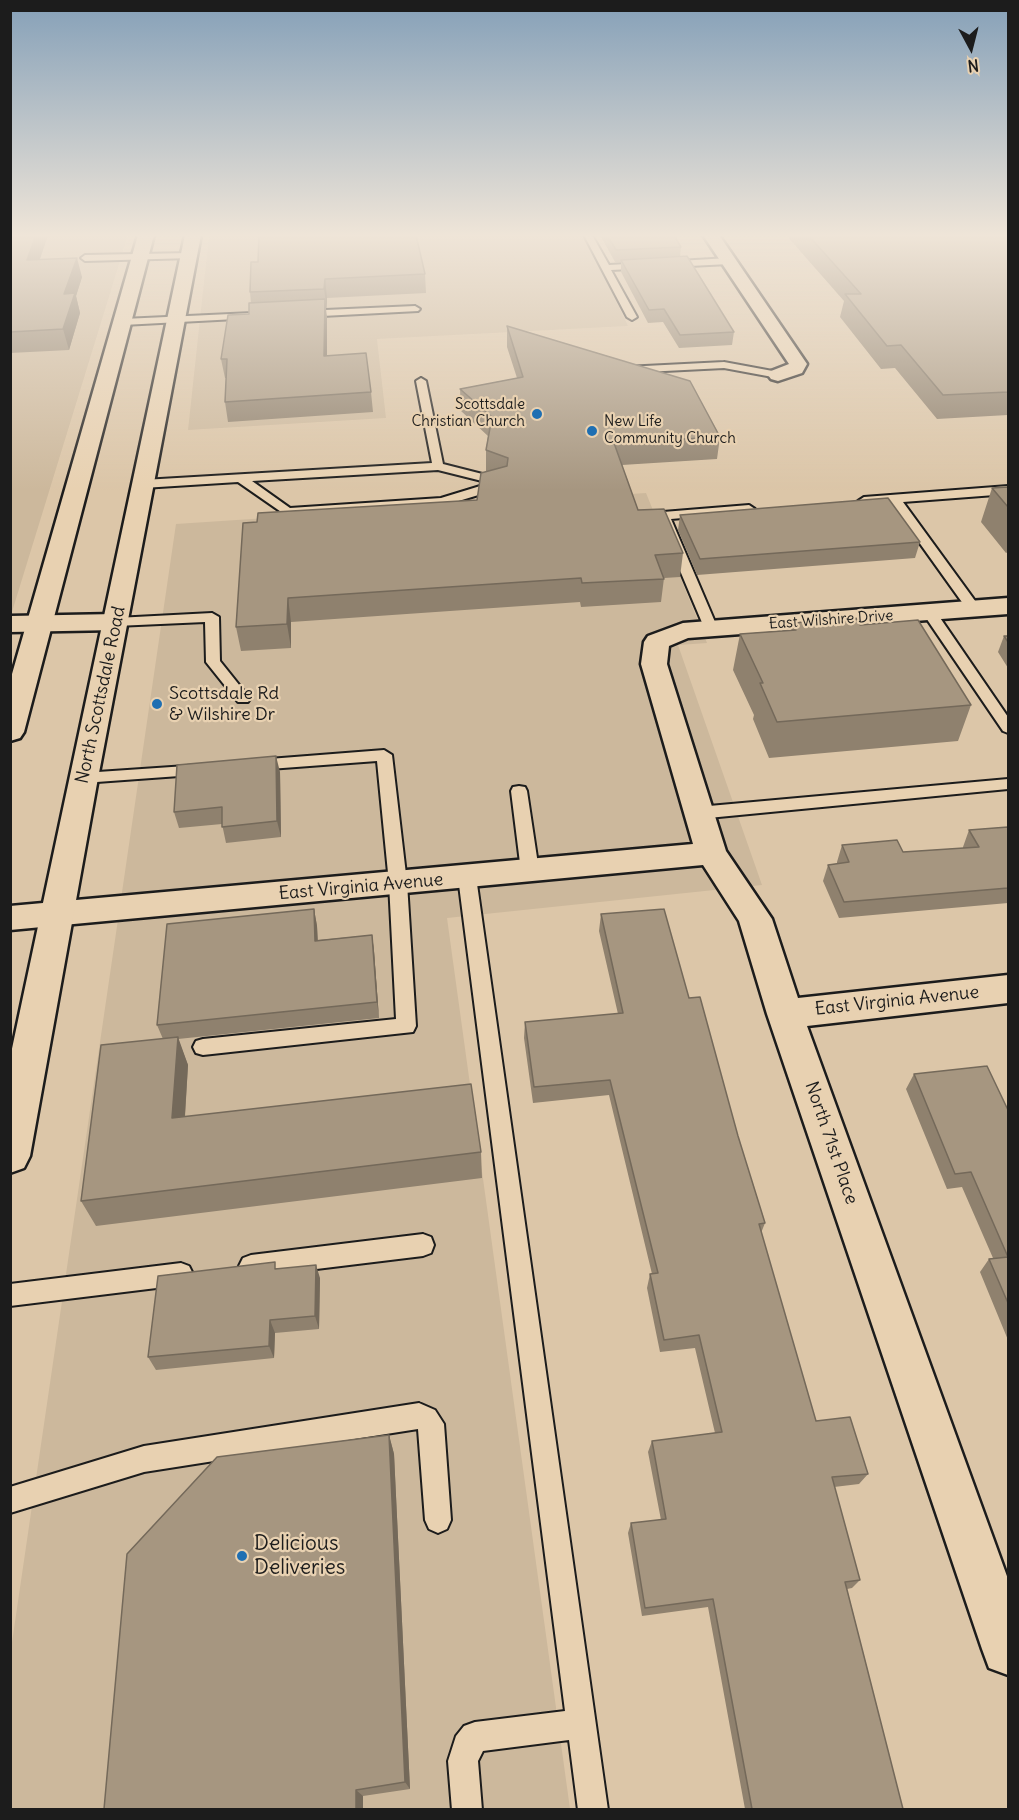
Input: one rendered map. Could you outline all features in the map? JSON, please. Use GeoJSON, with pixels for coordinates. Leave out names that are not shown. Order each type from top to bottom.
{"type":"FeatureCollection","features":[{"type":"Feature","properties":{"kind":"main road","name":"North Scottsdale Road"},"geometry":{"type":"LineString","coordinates":[[10,1156],[83,778],[176,320]]}},
{"type":"Feature","properties":{"kind":"main road"},"geometry":{"type":"LineString","coordinates":[[768,320],[798,364],[795,369],[778,375]]}},
{"type":"Feature","properties":{"kind":"main road"},"geometry":{"type":"LineString","coordinates":[[10,732],[123,322]]}},
{"type":"Feature","properties":{"kind":"main road","name":"East Wilshire Drive"},"geometry":{"type":"LineString","coordinates":[[657,642],[683,631],[1008,606]]}},
{"type":"Feature","properties":{"kind":"main road"},"geometry":{"type":"LineString","coordinates":[[10,624],[116,622]]}},
{"type":"Feature","properties":{"kind":"main road","name":"North 71st Place"},"geometry":{"type":"LineString","coordinates":[[657,642],[654,663],[711,853],[755,919],[785,1014],[1008,1649]]}},
{"type":"Feature","properties":{"kind":"main road","name":"East Virginia Avenue"},"geometry":{"type":"LineString","coordinates":[[10,918],[711,853]]}},
{"type":"Feature","properties":{"kind":"main road","name":"East Virginia Avenue"},"geometry":{"type":"LineString","coordinates":[[785,1014],[1008,989]]}},
{"type":"Feature","properties":{"kind":"lane"},"geometry":{"type":"LineString","coordinates":[[123,322],[160,320]]}},
{"type":"Feature","properties":{"kind":"lane"},"geometry":{"type":"LineString","coordinates":[[623,370],[724,365],[778,375]]}},
{"type":"Feature","properties":{"kind":"lane"},"geometry":{"type":"LineString","coordinates":[[421,381],[438,466]]}},
{"type":"Feature","properties":{"kind":"lane"},"geometry":{"type":"LineString","coordinates":[[143,484],[240,478],[438,466],[502,483],[442,501],[287,512],[240,478]]}},
{"type":"Feature","properties":{"kind":"lane"},"geometry":{"type":"LineString","coordinates":[[849,502],[1008,490]]}},
{"type":"Feature","properties":{"kind":"lane"},"geometry":{"type":"LineString","coordinates":[[895,499],[974,609]]}},
{"type":"Feature","properties":{"kind":"lane"},"geometry":{"type":"LineString","coordinates":[[711,629],[663,516],[767,508]]}},
{"type":"Feature","properties":{"kind":"lane"},"geometry":{"type":"LineString","coordinates":[[928,612],[1008,728]]}},
{"type":"Feature","properties":{"kind":"lane"},"geometry":{"type":"LineString","coordinates":[[116,622],[212,617],[213,662],[243,699]]}},
{"type":"Feature","properties":{"kind":"lane"},"geometry":{"type":"LineString","coordinates":[[203,1047],[406,1026],[398,883],[384,755],[241,767]]}},
{"type":"Feature","properties":{"kind":"lane"},"geometry":{"type":"LineString","coordinates":[[83,778],[217,769]]}},
{"type":"Feature","properties":{"kind":"lane"},"geometry":{"type":"LineString","coordinates":[[698,813],[1008,784]]}},
{"type":"Feature","properties":{"kind":"lane"},"geometry":{"type":"LineString","coordinates":[[519,791],[530,871]]}},
{"type":"Feature","properties":{"kind":"lane"},"geometry":{"type":"LineString","coordinates":[[467,877],[593,1809]]}},
{"type":"Feature","properties":{"kind":"lane"},"geometry":{"type":"LineString","coordinates":[[235,1268],[423,1245]]}},
{"type":"Feature","properties":{"kind":"lane"},"geometry":{"type":"LineString","coordinates":[[10,1295],[200,1272]]}},
{"type":"Feature","properties":{"kind":"lane"},"geometry":{"type":"LineString","coordinates":[[10,1500],[144,1459],[419,1416],[431,1424],[438,1520]]}},
{"type":"Feature","properties":{"kind":"lane"},"geometry":{"type":"LineString","coordinates":[[467,1809],[463,1761],[467,1747],[475,1737],[581,1724]]}},
{"type":"Feature","properties":{"kind":"shaded area"},"geometry":{"type":"Polygon","coordinates":[[[11,320],[102,320],[11,615],[11,320]]]}},
{"type":"Feature","properties":{"kind":"shaded area"},"geometry":{"type":"Polygon","coordinates":[[[200,320],[625,320],[628,326],[377,339],[386,418],[188,430],[200,320]]]}},
{"type":"Feature","properties":{"kind":"shaded area"},"geometry":{"type":"Polygon","coordinates":[[[646,493],[707,643],[678,645],[762,885],[447,918],[570,1809],[11,1810],[11,1649],[176,524],[646,493]]]}},
{"type":"Feature","properties":{"kind":"building"},"geometry":{"type":"Polygon","coordinates":[[[10,320],[66,320],[63,329],[10,332],[10,320]]]}},
{"type":"Feature","properties":{"kind":"building"},"geometry":{"type":"Polygon","coordinates":[[[227,320],[325,320],[324,356],[366,353],[371,392],[225,402],[227,359],[221,359],[227,320]]]}},
{"type":"Feature","properties":{"kind":"building"},"geometry":{"type":"Polygon","coordinates":[[[671,320],[727,320],[734,332],[680,335],[671,320]]]}},
{"type":"Feature","properties":{"kind":"building"},"geometry":{"type":"Polygon","coordinates":[[[866,320],[1008,320],[1008,392],[943,395],[901,345],[887,346],[866,320]]]}},
{"type":"Feature","properties":{"kind":"building"},"geometry":{"type":"Polygon","coordinates":[[[507,326],[690,381],[720,437],[614,443],[638,510],[664,509],[683,553],[655,555],[664,579],[582,583],[581,578],[288,598],[287,624],[236,627],[243,523],[257,522],[258,513],[477,500],[481,473],[507,466],[508,458],[486,450],[492,417],[460,389],[523,377],[507,326]]]}},
{"type":"Feature","properties":{"kind":"building"},"geometry":{"type":"Polygon","coordinates":[[[1008,487],[1008,507],[992,488],[1008,487]]]}},
{"type":"Feature","properties":{"kind":"building"},"geometry":{"type":"Polygon","coordinates":[[[888,498],[920,542],[700,559],[680,515],[888,498]]]}},
{"type":"Feature","properties":{"kind":"building"},"geometry":{"type":"Polygon","coordinates":[[[856,618],[860,625],[918,620],[971,705],[777,722],[760,683],[763,683],[740,634],[796,630],[792,623],[856,618]]]}},
{"type":"Feature","properties":{"kind":"building"},"geometry":{"type":"Polygon","coordinates":[[[276,756],[277,821],[222,827],[222,807],[174,812],[177,765],[276,756]]]}},
{"type":"Feature","properties":{"kind":"building"},"geometry":{"type":"Polygon","coordinates":[[[1008,827],[1008,888],[844,902],[828,865],[849,862],[842,845],[897,840],[903,852],[979,847],[969,830],[1008,827]]]}},
{"type":"Feature","properties":{"kind":"building"},"geometry":{"type":"Polygon","coordinates":[[[314,909],[315,941],[372,935],[377,1002],[157,1025],[167,924],[314,909]]]}},
{"type":"Feature","properties":{"kind":"building"},"geometry":{"type":"Polygon","coordinates":[[[664,909],[689,998],[700,997],[738,1136],[765,1223],[759,1224],[816,1421],[850,1417],[868,1474],[832,1477],[860,1580],[845,1582],[903,1809],[752,1809],[713,1599],[645,1608],[631,1523],[666,1519],[652,1441],[722,1432],[699,1335],[664,1340],[650,1274],[658,1273],[610,1080],[534,1087],[525,1022],[623,1013],[601,914],[664,909]]]}},
{"type":"Feature","properties":{"kind":"building"},"geometry":{"type":"Polygon","coordinates":[[[178,1037],[172,1118],[471,1084],[481,1152],[81,1201],[101,1045],[178,1037]]]}},
{"type":"Feature","properties":{"kind":"building"},"geometry":{"type":"Polygon","coordinates":[[[987,1066],[1008,1110],[1008,1257],[971,1172],[955,1174],[914,1074],[987,1066]]]}},
{"type":"Feature","properties":{"kind":"building"},"geometry":{"type":"Polygon","coordinates":[[[1008,1257],[1008,1303],[989,1259],[1008,1257]]]}},
{"type":"Feature","properties":{"kind":"building"},"geometry":{"type":"Polygon","coordinates":[[[275,1262],[275,1269],[316,1265],[315,1316],[270,1320],[269,1346],[148,1357],[158,1276],[275,1262]]]}},
{"type":"Feature","properties":{"kind":"building"},"geometry":{"type":"Polygon","coordinates":[[[389,1435],[405,1782],[356,1790],[356,1809],[104,1809],[127,1554],[217,1457],[389,1435]]]}},
{"type":"Feature","properties":{"kind":"place","name":"Scottsdale Christian Church"},"geometry":{"type":"Point","coordinates":[537,414]}},
{"type":"Feature","properties":{"kind":"place","name":"New Life Community Church"},"geometry":{"type":"Point","coordinates":[592,431]}},
{"type":"Feature","properties":{"kind":"place","name":"Scottsdale Rd & Wilshire Dr"},"geometry":{"type":"Point","coordinates":[157,704]}},
{"type":"Feature","properties":{"kind":"place","name":"Delicious Deliveries"},"geometry":{"type":"Point","coordinates":[242,1556]}}]}
